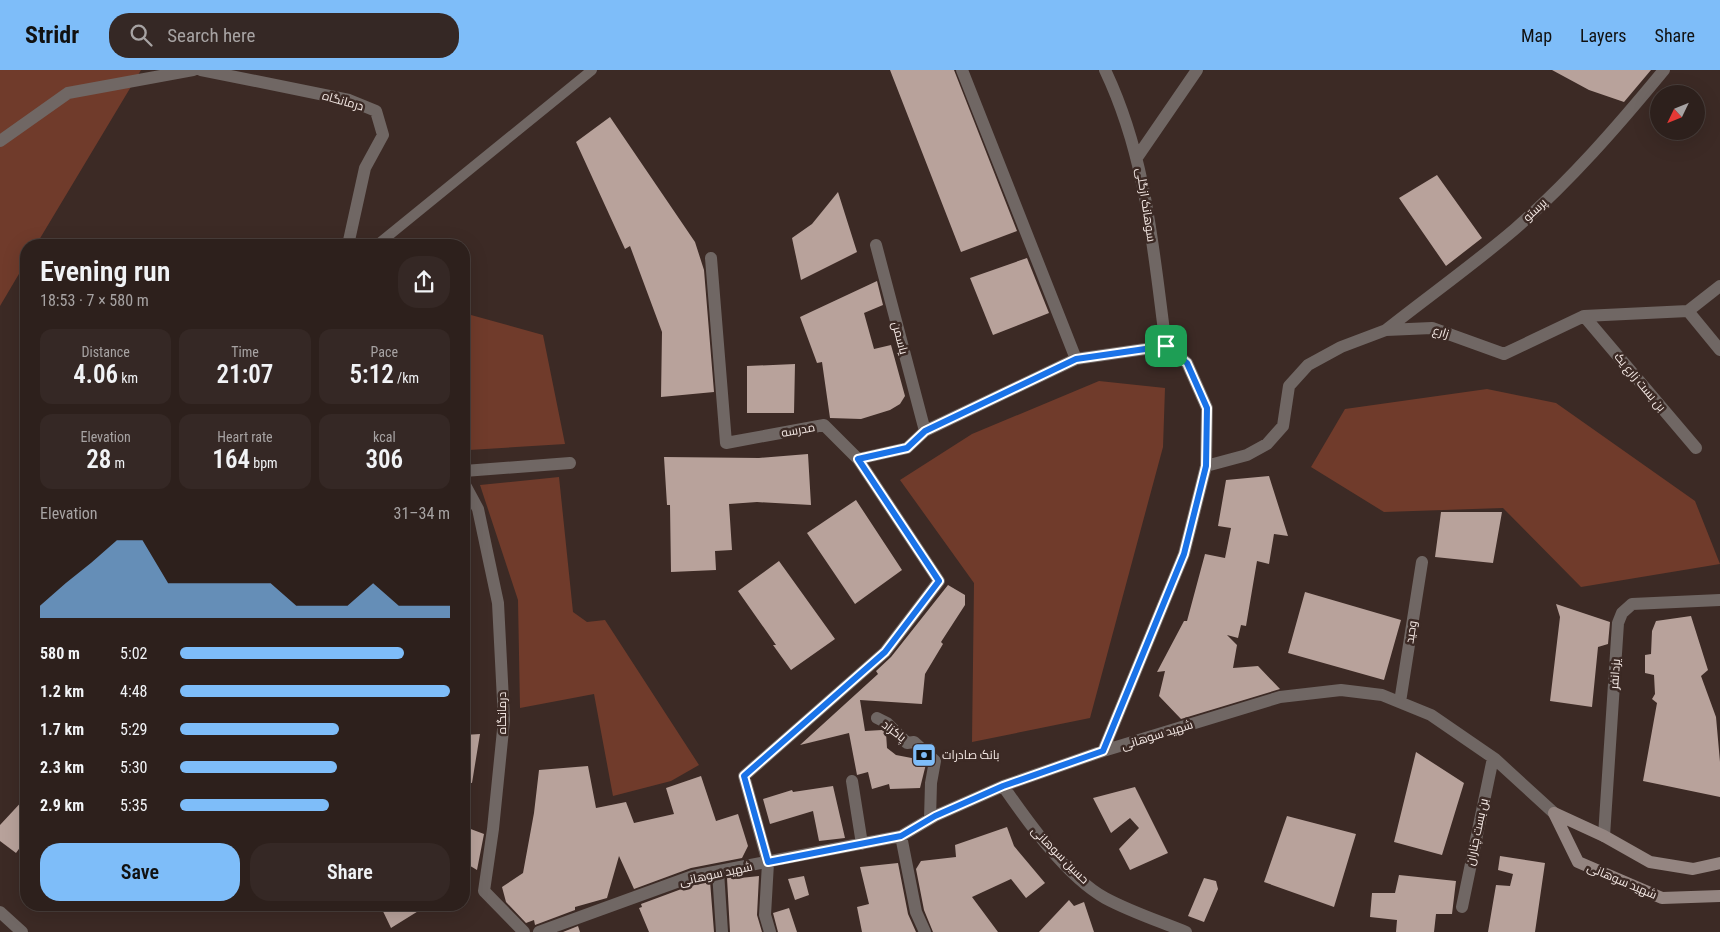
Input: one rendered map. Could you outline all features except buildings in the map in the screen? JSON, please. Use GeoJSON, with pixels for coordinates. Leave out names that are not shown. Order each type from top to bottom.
{"type":"FeatureCollection","features":[{"type":"Feature","properties":{"kind":"main road","name":"شهید سوهانی"},"geometry":{"type":"LineString","coordinates":[[1554,813],[1604,836],[1650,862],[1693,870],[1720,863]]}},
{"type":"Feature","properties":{"kind":"main road","name":"شهید سوهانی"},"geometry":{"type":"LineString","coordinates":[[1554,813],[1578,862],[1662,898],[1720,896]]}},
{"type":"Feature","properties":{"kind":"street"},"geometry":{"type":"LineString","coordinates":[[0,141],[68,93],[192,70]]}},
{"type":"Feature","properties":{"kind":"street","name":"درمانگاه"},"geometry":{"type":"LineString","coordinates":[[201,70],[349,100],[376,111],[383,135],[365,168],[349,239]]}},
{"type":"Feature","properties":{"kind":"street"},"geometry":{"type":"LineString","coordinates":[[962,70],[1076,359]]}},
{"type":"Feature","properties":{"kind":"street","name":"سوهانک ازگلی"},"geometry":{"type":"LineString","coordinates":[[1105,70],[1122,105],[1138,156],[1148,211],[1166,346]]}},
{"type":"Feature","properties":{"kind":"street"},"geometry":{"type":"LineString","coordinates":[[1138,156],[1196,70]]}},
{"type":"Feature","properties":{"kind":"street","name":"پرستو"},"geometry":{"type":"LineString","coordinates":[[1386,330],[1529,216],[1620,124],[1664,70]]}},
{"type":"Feature","properties":{"kind":"street","name":"یاسمن"},"geometry":{"type":"LineString","coordinates":[[876,245],[925,431]]}},
{"type":"Feature","properties":{"kind":"street","name":"مدرسه"},"geometry":{"type":"LineString","coordinates":[[711,258],[726,443],[824,425],[858,459],[939,581],[885,652],[744,776],[768,862]]}},
{"type":"Feature","properties":{"kind":"street"},"geometry":{"type":"LineString","coordinates":[[1720,286],[1688,311],[1720,350]]}},
{"type":"Feature","properties":{"kind":"street","name":"زارع"},"geometry":{"type":"LineString","coordinates":[[1206,466],[1247,456],[1267,444],[1283,426],[1289,386],[1308,365],[1341,347],[1386,330],[1432,328],[1504,354],[1584,316],[1688,311]]}},
{"type":"Feature","properties":{"kind":"street","name":"بن بست زارع یک"},"geometry":{"type":"LineString","coordinates":[[1584,316],[1696,448]]}},
{"type":"Feature","properties":{"kind":"street"},"geometry":{"type":"LineString","coordinates":[[858,459],[907,448],[925,431],[1076,359],[1166,346],[1187,363],[1207,408],[1206,466],[1184,554],[1103,751]]}},
{"type":"Feature","properties":{"kind":"street"},"geometry":{"type":"LineString","coordinates":[[470,471],[570,463]]}},
{"type":"Feature","properties":{"kind":"street","name":"درمانگاه"},"geometry":{"type":"LineString","coordinates":[[470,494],[478,509],[498,602],[504,720],[493,829],[484,891],[524,932]]}},
{"type":"Feature","properties":{"kind":"street","name":"وحید"},"geometry":{"type":"LineString","coordinates":[[1400,702],[1422,562]]}},
{"type":"Feature","properties":{"kind":"street","name":"یزدانفر"},"geometry":{"type":"LineString","coordinates":[[1604,836],[1618,623],[1622,613],[1632,604],[1720,600]]}},
{"type":"Feature","properties":{"kind":"street","name":"شهید سوهانی"},"geometry":{"type":"LineString","coordinates":[[539,932],[693,876],[901,836],[930,819],[1003,786],[1103,751],[1280,698],[1341,690],[1382,695],[1431,715],[1493,758],[1554,813]]}},
{"type":"Feature","properties":{"kind":"street","name":"پاکزاد"},"geometry":{"type":"LineString","coordinates":[[877,718],[887,723],[907,743],[914,742],[935,761],[931,783],[930,819]]}},
{"type":"Feature","properties":{"kind":"street","name":"بن بست چناران"},"geometry":{"type":"LineString","coordinates":[[1462,907],[1493,758]]}},
{"type":"Feature","properties":{"kind":"street"},"geometry":{"type":"LineString","coordinates":[[852,781],[862,844]]}},
{"type":"Feature","properties":{"kind":"street","name":"حسین سوهانی"},"geometry":{"type":"LineString","coordinates":[[1003,786],[1031,827],[1070,870],[1104,898],[1186,932]]}},
{"type":"Feature","properties":{"kind":"street"},"geometry":{"type":"LineString","coordinates":[[901,836],[916,912],[925,932]]}},
{"type":"Feature","properties":{"kind":"street"},"geometry":{"type":"LineString","coordinates":[[768,862],[765,915],[770,932]]}},
{"type":"Feature","properties":{"kind":"street"},"geometry":{"type":"LineString","coordinates":[[718,872],[722,932]]}},
{"type":"Feature","properties":{"kind":"street"},"geometry":{"type":"LineString","coordinates":[[0,912],[22,932]]}},
{"type":"Feature","properties":{"kind":"lane"},"geometry":{"type":"LineString","coordinates":[[384,239],[592,70]]}},
{"type":"Feature","properties":{"kind":"shaded area"},"geometry":{"type":"Polygon","coordinates":[[[0,70],[141,70],[40,239],[20,239],[20,272],[0,306],[0,70]]]}},
{"type":"Feature","properties":{"kind":"shaded area"},"geometry":{"type":"Polygon","coordinates":[[[470,316],[543,335],[565,444],[470,450],[470,316]]]}},
{"type":"Feature","properties":{"kind":"shaded area"},"geometry":{"type":"Polygon","coordinates":[[[1099,381],[1165,388],[1163,447],[1090,718],[972,742],[974,583],[900,480],[972,434],[1099,381]]]}},
{"type":"Feature","properties":{"kind":"shaded area"},"geometry":{"type":"Polygon","coordinates":[[[1487,389],[1556,403],[1695,501],[1720,564],[1581,587],[1503,508],[1384,512],[1311,467],[1345,409],[1487,389]]]}},
{"type":"Feature","properties":{"kind":"shaded area"},"geometry":{"type":"Polygon","coordinates":[[[559,477],[573,612],[587,622],[605,620],[699,765],[671,781],[613,796],[594,694],[520,708],[518,600],[480,485],[559,477]]]}},
{"type":"Feature","properties":{"kind":"place","name":"بانک صادرات"},"geometry":{"type":"Point","coordinates":[924,755]}},
{"type":"Feature","properties":{"kind":"route"},"geometry":{"type":"LineString","coordinates":[[1166,346],[1187,363],[1207,408],[1206,466],[1184,554],[1103,751],[1003,786],[935,816],[901,836],[768,862],[744,776],[885,652],[939,581],[858,459],[907,448],[925,431],[1076,359],[1166,346]]}}]}
